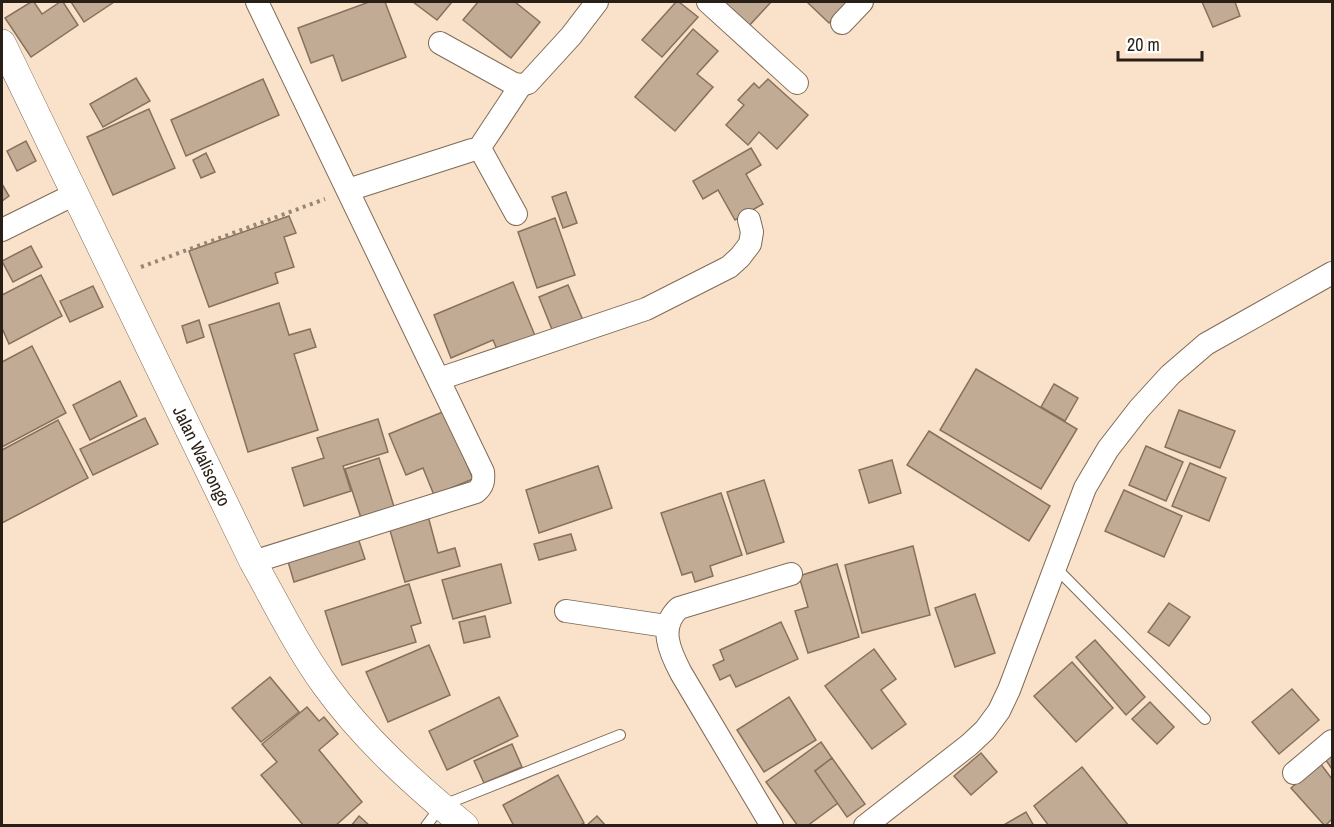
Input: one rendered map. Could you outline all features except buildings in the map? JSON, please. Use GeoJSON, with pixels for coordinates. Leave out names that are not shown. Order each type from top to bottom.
{"type":"FeatureCollection","features":[{"type":"Feature","properties":{"kind":"street"},"geometry":{"type":"LineString","coordinates":[[253,562],[476,492],[481,487],[483,472],[257,2]]}},
{"type":"Feature","properties":{"kind":"street"},"geometry":{"type":"LineString","coordinates":[[440,43],[514,84],[521,85],[528,83],[556,53],[597,2]]}},
{"type":"Feature","properties":{"kind":"street"},"geometry":{"type":"LineString","coordinates":[[708,2],[797,83]]}},
{"type":"Feature","properties":{"kind":"street"},"geometry":{"type":"LineString","coordinates":[[842,23],[862,2]]}},
{"type":"Feature","properties":{"kind":"street","name":"Jalan Walisongo"},"geometry":{"type":"LineString","coordinates":[[2,44],[253,562],[298,644],[325,685],[354,722],[434,816],[465,825]]}},
{"type":"Feature","properties":{"kind":"street"},"geometry":{"type":"LineString","coordinates":[[478,150],[521,85]]}},
{"type":"Feature","properties":{"kind":"street"},"geometry":{"type":"LineString","coordinates":[[348,190],[478,150],[483,154],[516,214]]}},
{"type":"Feature","properties":{"kind":"street"},"geometry":{"type":"LineString","coordinates":[[2,230],[75,194]]}},
{"type":"Feature","properties":{"kind":"street"},"geometry":{"type":"LineString","coordinates":[[439,379],[646,309],[718,273],[735,262],[750,244],[752,232],[749,219]]}},
{"type":"Feature","properties":{"kind":"street"},"geometry":{"type":"LineString","coordinates":[[865,825],[969,746],[992,720],[1010,690],[1085,488],[1108,449],[1138,409],[1170,375],[1206,344],[1332,273]]}},
{"type":"Feature","properties":{"kind":"street"},"geometry":{"type":"LineString","coordinates":[[772,825],[681,673],[672,656],[666,626],[672,614],[679,608],[790,574]]}},
{"type":"Feature","properties":{"kind":"street"},"geometry":{"type":"LineString","coordinates":[[566,611],[666,626]]}},
{"type":"Feature","properties":{"kind":"street"},"geometry":{"type":"LineString","coordinates":[[1294,773],[1332,741]]}},
{"type":"Feature","properties":{"kind":"lane"},"geometry":{"type":"LineString","coordinates":[[1055,568],[1205,719]]}},
{"type":"Feature","properties":{"kind":"lane"},"geometry":{"type":"LineString","coordinates":[[434,816],[620,735]]}},
{"type":"Feature","properties":{"kind":"path"},"geometry":{"type":"LineString","coordinates":[[115,277],[348,190]]}}]}
